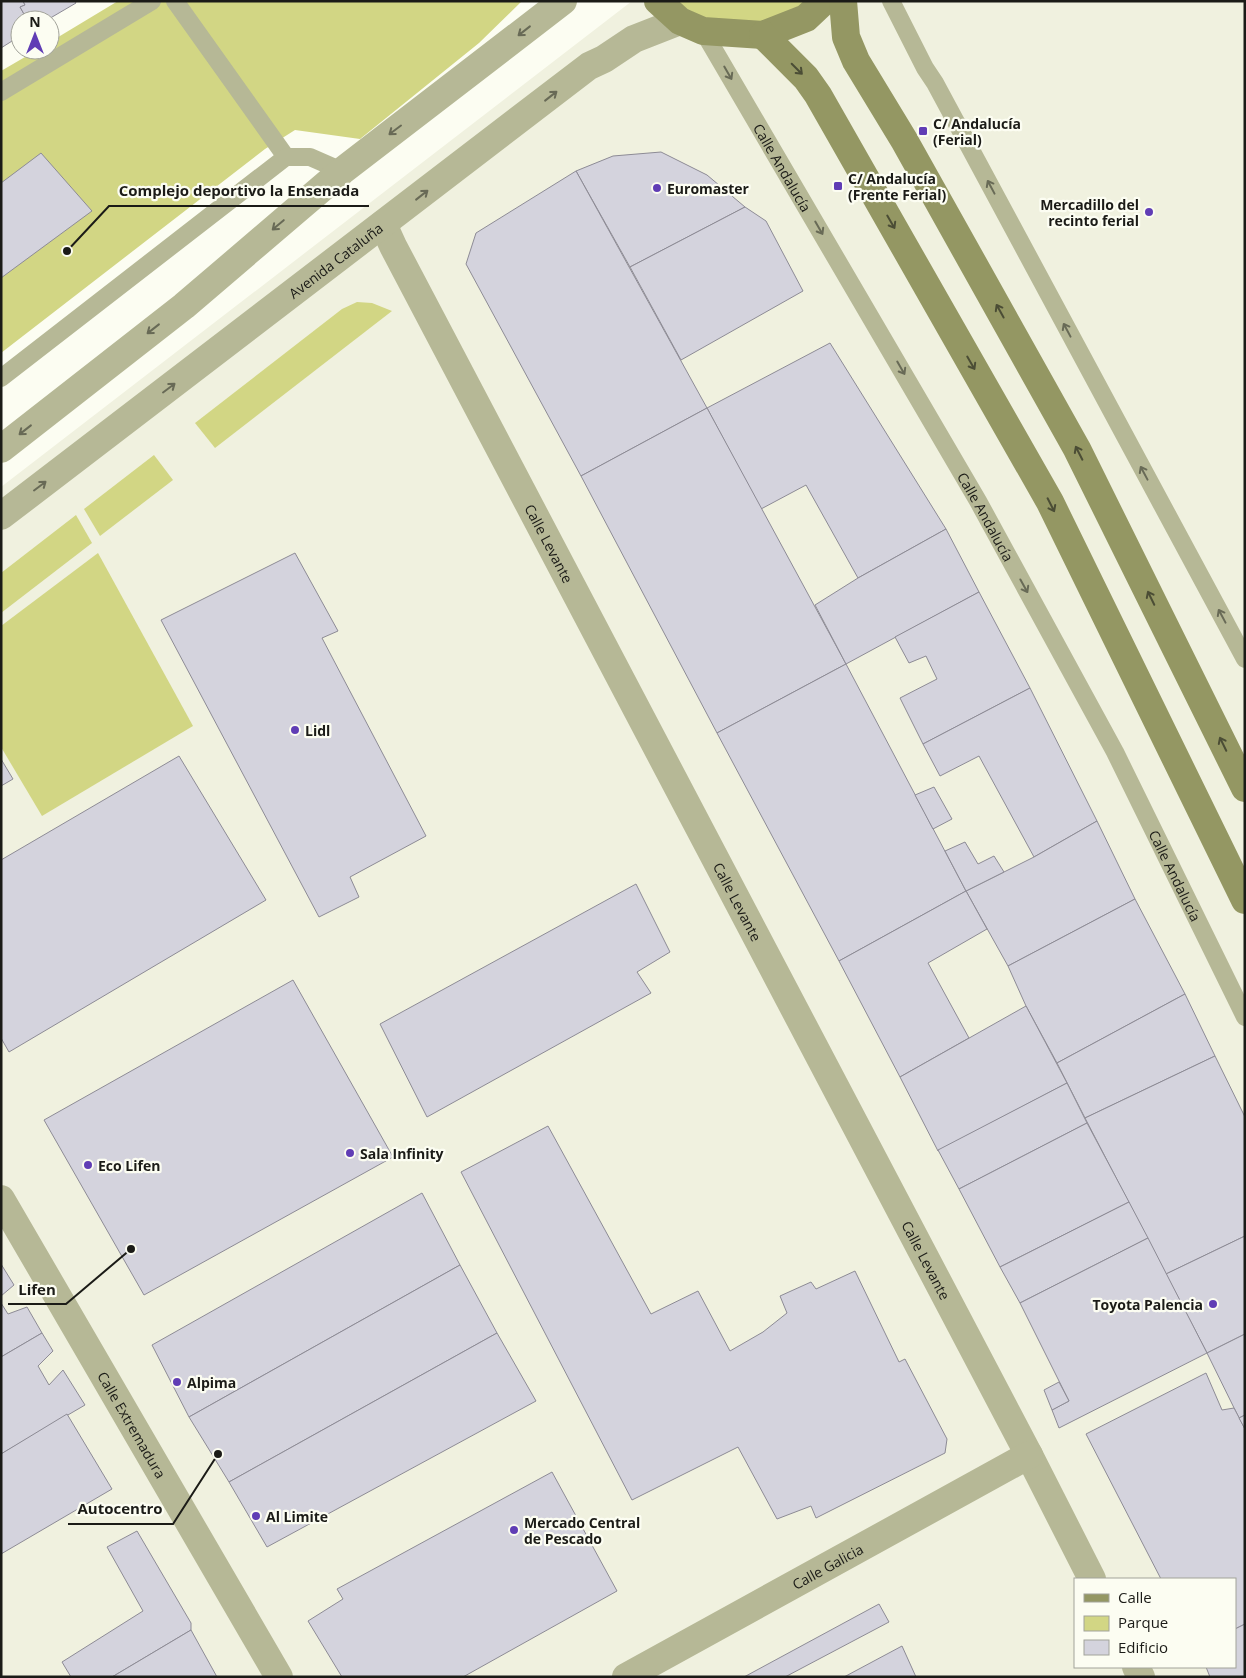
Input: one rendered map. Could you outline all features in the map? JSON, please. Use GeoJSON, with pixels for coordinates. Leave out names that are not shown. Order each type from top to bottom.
{"type":"FeatureCollection","features":[{"type":"Feature","properties":{"kind":"main road"},"geometry":{"type":"LineString","coordinates":[[658,1],[691,26],[763,35],[806,18],[824,1]]}},
{"type":"Feature","properties":{"kind":"main road"},"geometry":{"type":"LineString","coordinates":[[843,1],[846,37],[856,61],[904,140],[1077,449],[1245,788]]}},
{"type":"Feature","properties":{"kind":"main road"},"geometry":{"type":"LineString","coordinates":[[763,35],[806,78],[818,95],[1050,502],[1245,900]]}},
{"type":"Feature","properties":{"kind":"street"},"geometry":{"type":"LineString","coordinates":[[1,449],[184,306],[342,171],[563,1]]}},
{"type":"Feature","properties":{"kind":"street","name":"Avenida Cataluña"},"geometry":{"type":"LineString","coordinates":[[1,516],[589,66],[604,59],[634,39],[691,26]]}},
{"type":"Feature","properties":{"kind":"street","name":"Calle Levante"},"geometry":{"type":"LineString","coordinates":[[383,224],[1091,1578]]}},
{"type":"Feature","properties":{"kind":"street","name":"Calle Extremadura"},"geometry":{"type":"LineString","coordinates":[[1,1199],[279,1677]]}},
{"type":"Feature","properties":{"kind":"street","name":"Calle Galicia"},"geometry":{"type":"LineString","coordinates":[[626,1677],[1029,1456]]}},
{"type":"Feature","properties":{"kind":"lane"},"geometry":{"type":"LineString","coordinates":[[1,92],[152,1]]}},
{"type":"Feature","properties":{"kind":"lane"},"geometry":{"type":"LineString","coordinates":[[175,1],[286,157]]}},
{"type":"Feature","properties":{"kind":"lane"},"geometry":{"type":"LineString","coordinates":[[891,1],[925,68],[936,83],[1245,659]]}},
{"type":"Feature","properties":{"kind":"lane","name":"Calle Andalucía"},"geometry":{"type":"LineString","coordinates":[[691,26],[983,509],[1115,752],[1245,1017]]}},
{"type":"Feature","properties":{"kind":"lane"},"geometry":{"type":"LineString","coordinates":[[1,378],[286,157],[310,158],[342,171]]}},
{"type":"Feature","properties":{"kind":"shaded area"},"geometry":{"type":"Polygon","coordinates":[[[632,1],[1245,1],[1245,1677],[1,1677],[1,487],[632,1]]]}},
{"type":"Feature","properties":{"kind":"green space"},"geometry":{"type":"Polygon","coordinates":[[[118,1],[522,1],[479,43],[360,139],[295,130],[265,149],[1,353],[1,71],[20,60],[60,60],[60,36],[118,1]]]}},
{"type":"Feature","properties":{"kind":"green space"},"geometry":{"type":"Polygon","coordinates":[[[658,1],[824,1],[806,18],[703,31],[658,1]]]}},
{"type":"Feature","properties":{"kind":"green space"},"geometry":{"type":"Polygon","coordinates":[[[357,302],[372,303],[392,311],[215,448],[195,423],[342,309],[357,302]]]}},
{"type":"Feature","properties":{"kind":"green space"},"geometry":{"type":"Polygon","coordinates":[[[154,455],[173,480],[100,536],[84,509],[154,455]]]}},
{"type":"Feature","properties":{"kind":"green space"},"geometry":{"type":"Polygon","coordinates":[[[76,515],[92,543],[1,613],[1,573],[76,515]]]}},
{"type":"Feature","properties":{"kind":"green space"},"geometry":{"type":"Polygon","coordinates":[[[98,553],[193,726],[42,816],[1,747],[1,626],[98,553]]]}},
{"type":"Feature","properties":{"kind":"building"},"geometry":{"type":"Polygon","coordinates":[[[1,1],[23,1],[25,5],[20,7],[22,10],[10,10],[10,42],[1,48],[1,1]]]}},
{"type":"Feature","properties":{"kind":"building"},"geometry":{"type":"Polygon","coordinates":[[[23,1],[75,1],[76,3],[60,12],[60,10],[22,10],[20,7],[25,5],[23,1]]]}},
{"type":"Feature","properties":{"kind":"building"},"geometry":{"type":"Polygon","coordinates":[[[661,152],[707,175],[745,207],[630,267],[576,171],[613,156],[661,152]]]}},
{"type":"Feature","properties":{"kind":"building"},"geometry":{"type":"Polygon","coordinates":[[[41,153],[92,211],[1,278],[1,183],[41,153]]]}},
{"type":"Feature","properties":{"kind":"building"},"geometry":{"type":"Polygon","coordinates":[[[576,171],[707,408],[581,476],[466,264],[476,233],[576,171]]]}},
{"type":"Feature","properties":{"kind":"building"},"geometry":{"type":"Polygon","coordinates":[[[745,207],[766,221],[803,291],[681,360],[630,267],[745,207]]]}},
{"type":"Feature","properties":{"kind":"building"},"geometry":{"type":"Polygon","coordinates":[[[830,343],[946,529],[858,578],[806,485],[761,509],[707,408],[830,343]]]}},
{"type":"Feature","properties":{"kind":"building"},"geometry":{"type":"Polygon","coordinates":[[[707,408],[846,664],[717,733],[581,476],[707,408]]]}},
{"type":"Feature","properties":{"kind":"building"},"geometry":{"type":"Polygon","coordinates":[[[946,529],[979,592],[846,664],[815,605],[858,578],[946,529]]]}},
{"type":"Feature","properties":{"kind":"building","name":"Lidl"},"geometry":{"type":"Polygon","coordinates":[[[295,553],[338,631],[322,638],[426,836],[350,877],[359,897],[319,917],[161,620],[295,553]]]}},
{"type":"Feature","properties":{"kind":"building"},"geometry":{"type":"Polygon","coordinates":[[[979,592],[1030,688],[923,744],[900,698],[937,679],[926,656],[909,663],[895,637],[979,592]]]}},
{"type":"Feature","properties":{"kind":"building"},"geometry":{"type":"Polygon","coordinates":[[[846,664],[966,891],[839,961],[717,733],[846,664]]]}},
{"type":"Feature","properties":{"kind":"building"},"geometry":{"type":"Polygon","coordinates":[[[1030,688],[1097,821],[1034,857],[979,756],[940,776],[923,744],[1030,688]]]}},
{"type":"Feature","properties":{"kind":"building"},"geometry":{"type":"Polygon","coordinates":[[[179,756],[266,900],[9,1052],[1,1038],[1,860],[179,756]]]}},
{"type":"Feature","properties":{"kind":"building"},"geometry":{"type":"Polygon","coordinates":[[[1,759],[13,779],[1,786],[1,759]]]}},
{"type":"Feature","properties":{"kind":"building"},"geometry":{"type":"Polygon","coordinates":[[[934,787],[952,819],[933,829],[915,795],[934,787]]]}},
{"type":"Feature","properties":{"kind":"building"},"geometry":{"type":"Polygon","coordinates":[[[1097,821],[1135,899],[1008,966],[966,891],[1034,857],[1097,821]]]}},
{"type":"Feature","properties":{"kind":"building"},"geometry":{"type":"Polygon","coordinates":[[[965,842],[978,864],[994,856],[1004,872],[966,891],[945,851],[965,842]]]}},
{"type":"Feature","properties":{"kind":"building"},"geometry":{"type":"Polygon","coordinates":[[[636,884],[670,952],[637,972],[651,993],[427,1117],[380,1024],[636,884]]]}},
{"type":"Feature","properties":{"kind":"building"},"geometry":{"type":"Polygon","coordinates":[[[966,891],[987,929],[928,963],[969,1038],[900,1077],[839,961],[966,891]]]}},
{"type":"Feature","properties":{"kind":"building"},"geometry":{"type":"Polygon","coordinates":[[[1135,899],[1185,994],[1057,1063],[1026,1006],[1008,966],[1135,899]]]}},
{"type":"Feature","properties":{"kind":"building"},"geometry":{"type":"Polygon","coordinates":[[[293,980],[393,1157],[144,1295],[44,1120],[293,980]]]}},
{"type":"Feature","properties":{"kind":"building"},"geometry":{"type":"Polygon","coordinates":[[[1185,994],[1215,1056],[1085,1118],[1057,1063],[1185,994]]]}},
{"type":"Feature","properties":{"kind":"building"},"geometry":{"type":"Polygon","coordinates":[[[1026,1006],[1067,1083],[938,1151],[900,1077],[1026,1006]]]}},
{"type":"Feature","properties":{"kind":"building"},"geometry":{"type":"Polygon","coordinates":[[[1215,1056],[1245,1117],[1245,1236],[1166,1274],[1085,1118],[1215,1056]]]}},
{"type":"Feature","properties":{"kind":"building"},"geometry":{"type":"Polygon","coordinates":[[[1067,1083],[1087,1123],[959,1189],[938,1150],[1067,1083]]]}},
{"type":"Feature","properties":{"kind":"building"},"geometry":{"type":"Polygon","coordinates":[[[1087,1123],[1129,1202],[1000,1267],[959,1189],[1087,1123]]]}},
{"type":"Feature","properties":{"kind":"building"},"geometry":{"type":"Polygon","coordinates":[[[548,1126],[651,1314],[698,1291],[730,1351],[763,1332],[787,1313],[780,1296],[811,1282],[816,1289],[855,1271],[899,1362],[905,1359],[947,1439],[945,1453],[816,1518],[811,1506],[777,1519],[738,1447],[632,1500],[461,1172],[548,1126]]]}},
{"type":"Feature","properties":{"kind":"building"},"geometry":{"type":"Polygon","coordinates":[[[422,1193],[460,1265],[189,1417],[152,1345],[422,1193]]]}},
{"type":"Feature","properties":{"kind":"building"},"geometry":{"type":"Polygon","coordinates":[[[1129,1202],[1148,1238],[1020,1303],[1000,1267],[1129,1202]]]}},
{"type":"Feature","properties":{"kind":"building","name":"Toyota Palencia"},"geometry":{"type":"Polygon","coordinates":[[[1245,1236],[1245,1334],[1207,1353],[1166,1274],[1245,1236]]]}},
{"type":"Feature","properties":{"kind":"building"},"geometry":{"type":"Polygon","coordinates":[[[1148,1238],[1207,1353],[1059,1428],[1052,1410],[1069,1401],[1020,1303],[1148,1238]]]}},
{"type":"Feature","properties":{"kind":"building"},"geometry":{"type":"Polygon","coordinates":[[[1,1264],[14,1285],[1,1296],[1,1264]]]}},
{"type":"Feature","properties":{"kind":"building"},"geometry":{"type":"Polygon","coordinates":[[[460,1265],[497,1333],[229,1482],[189,1417],[460,1265]]]}},
{"type":"Feature","properties":{"kind":"building"},"geometry":{"type":"Polygon","coordinates":[[[1,1303],[8,1314],[27,1307],[42,1333],[1,1357],[1,1303]]]}},
{"type":"Feature","properties":{"kind":"building"},"geometry":{"type":"Polygon","coordinates":[[[42,1333],[53,1351],[38,1366],[49,1385],[63,1370],[85,1405],[1,1454],[1,1357],[42,1333]]]}},
{"type":"Feature","properties":{"kind":"building"},"geometry":{"type":"Polygon","coordinates":[[[497,1333],[536,1401],[267,1547],[229,1482],[497,1333]]]}},
{"type":"Feature","properties":{"kind":"building"},"geometry":{"type":"Polygon","coordinates":[[[1245,1334],[1245,1415],[1239,1418],[1207,1353],[1245,1334]]]}},
{"type":"Feature","properties":{"kind":"building"},"geometry":{"type":"Polygon","coordinates":[[[1206,1373],[1222,1410],[1234,1408],[1245,1429],[1245,1624],[1236,1628],[1236,1578],[1160,1578],[1086,1434],[1206,1373]]]}},
{"type":"Feature","properties":{"kind":"building"},"geometry":{"type":"Polygon","coordinates":[[[1059,1382],[1069,1401],[1052,1410],[1044,1390],[1059,1382]]]}},
{"type":"Feature","properties":{"kind":"building"},"geometry":{"type":"Polygon","coordinates":[[[67,1414],[112,1489],[1,1554],[1,1454],[67,1414]]]}},
{"type":"Feature","properties":{"kind":"building"},"geometry":{"type":"Polygon","coordinates":[[[1245,1415],[1245,1429],[1239,1418],[1245,1415]]]}},
{"type":"Feature","properties":{"kind":"building","name":"Mercado Central de Pescado"},"geometry":{"type":"Polygon","coordinates":[[[552,1472],[617,1591],[463,1677],[342,1677],[308,1621],[343,1599],[337,1589],[552,1472]]]}},
{"type":"Feature","properties":{"kind":"building"},"geometry":{"type":"Polygon","coordinates":[[[137,1531],[191,1623],[191,1630],[112,1677],[71,1677],[62,1662],[143,1611],[107,1547],[137,1531]]]}},
{"type":"Feature","properties":{"kind":"building"},"geometry":{"type":"Polygon","coordinates":[[[879,1604],[889,1622],[785,1677],[744,1677],[879,1604]]]}},
{"type":"Feature","properties":{"kind":"building"},"geometry":{"type":"Polygon","coordinates":[[[1245,1624],[1245,1677],[1210,1677],[1206,1668],[1236,1668],[1236,1628],[1245,1624]]]}},
{"type":"Feature","properties":{"kind":"building"},"geometry":{"type":"Polygon","coordinates":[[[191,1630],[217,1677],[112,1677],[191,1630]]]}},
{"type":"Feature","properties":{"kind":"building"},"geometry":{"type":"Polygon","coordinates":[[[902,1646],[916,1677],[844,1677],[902,1646]]]}},
{"type":"Feature","properties":{"kind":"place","name":"C/ Andalucía (Ferial)"},"geometry":{"type":"Point","coordinates":[923,131]}},
{"type":"Feature","properties":{"kind":"place","name":"C/ Andalucía (Frente Ferial)"},"geometry":{"type":"Point","coordinates":[838,186]}},
{"type":"Feature","properties":{"kind":"place","name":"Euromaster"},"geometry":{"type":"Point","coordinates":[657,188]}},
{"type":"Feature","properties":{"kind":"place","name":"Mercadillo del recinto ferial"},"geometry":{"type":"Point","coordinates":[1149,212]}},
{"type":"Feature","properties":{"kind":"place","name":"Complejo deportivo la Ensenada"},"geometry":{"type":"Point","coordinates":[67,251]}},
{"type":"Feature","properties":{"kind":"place","name":"Lidl"},"geometry":{"type":"Point","coordinates":[295,730]}},
{"type":"Feature","properties":{"kind":"place","name":"Sala Infinity"},"geometry":{"type":"Point","coordinates":[350,1153]}},
{"type":"Feature","properties":{"kind":"place","name":"Eco Lifen"},"geometry":{"type":"Point","coordinates":[88,1165]}},
{"type":"Feature","properties":{"kind":"place","name":"Lifen"},"geometry":{"type":"Point","coordinates":[131,1249]}},
{"type":"Feature","properties":{"kind":"place","name":"Toyota Palencia"},"geometry":{"type":"Point","coordinates":[1213,1304]}},
{"type":"Feature","properties":{"kind":"place","name":"Alpima"},"geometry":{"type":"Point","coordinates":[177,1382]}},
{"type":"Feature","properties":{"kind":"place","name":"Autocentro"},"geometry":{"type":"Point","coordinates":[218,1454]}},
{"type":"Feature","properties":{"kind":"place","name":"Al Limite"},"geometry":{"type":"Point","coordinates":[256,1516]}},
{"type":"Feature","properties":{"kind":"place","name":"Mercado Central de Pescado"},"geometry":{"type":"Point","coordinates":[514,1530]}}]}
